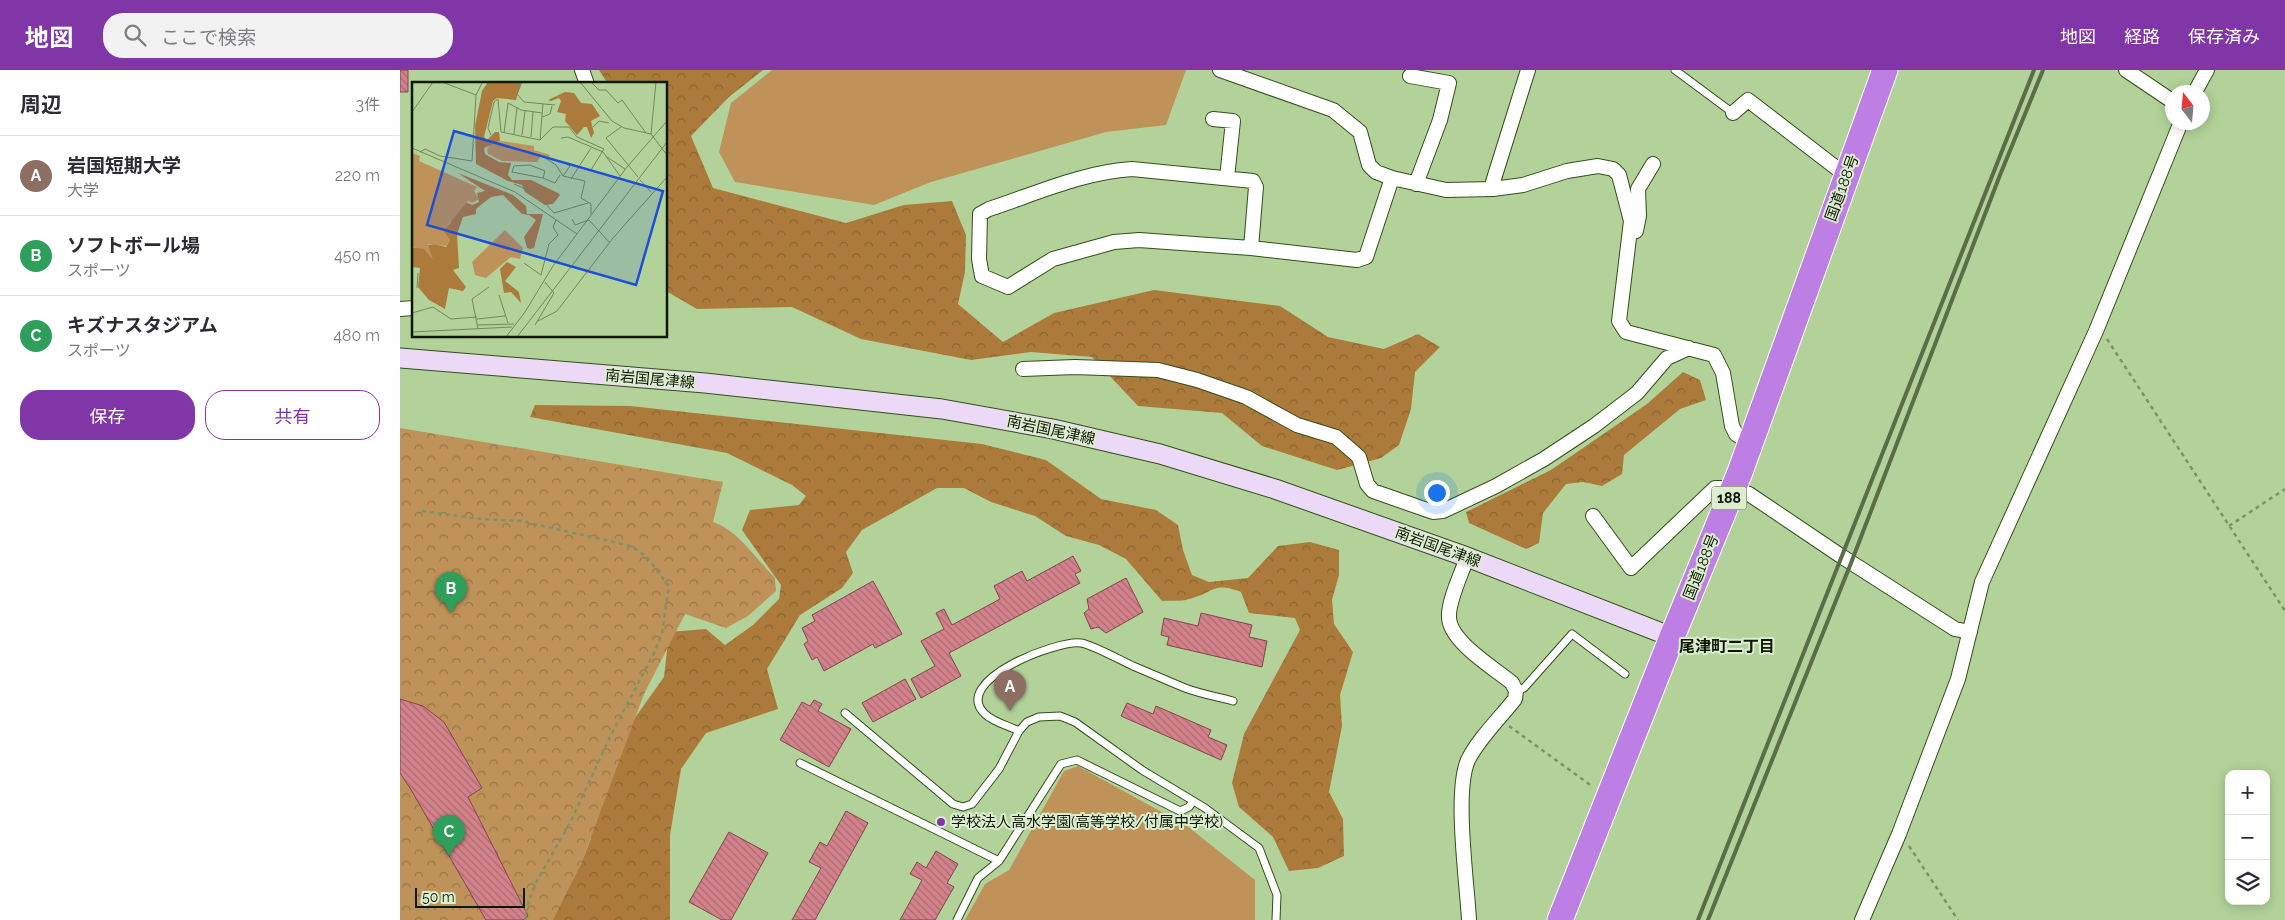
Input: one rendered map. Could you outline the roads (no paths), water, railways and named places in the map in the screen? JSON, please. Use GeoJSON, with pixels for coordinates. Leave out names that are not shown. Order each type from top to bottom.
{"type":"FeatureCollection","features":[{"type":"Feature","properties":{"kind":"highway","name":"国道188号"},"geometry":{"type":"LineString","coordinates":[[1560,920],[1672,637],[1734,488],[1885,70]]}},
{"type":"Feature","properties":{"kind":"main road","name":"南岩国尾津線"},"geometry":{"type":"LineString","coordinates":[[400,358],[725,385],[942,409],[1053,429],[1189,463],[1275,490],[1468,557],[1672,637]]}},
{"type":"Feature","properties":{"kind":"street"},"geometry":{"type":"LineString","coordinates":[[582,70],[586,82]]}},
{"type":"Feature","properties":{"kind":"street"},"geometry":{"type":"LineString","coordinates":[[1220,70],[1333,110],[1360,132],[1369,165],[1376,172],[1392,178],[1446,190],[1493,189],[1524,185],[1567,171],[1598,166],[1612,169],[1620,175],[1630,221],[1630,237],[1619,321],[1626,332],[1714,355],[1723,373],[1732,426],[1736,434],[1750,443]]}},
{"type":"Feature","properties":{"kind":"street"},"geometry":{"type":"LineString","coordinates":[[1493,189],[1493,182],[1528,70]]}},
{"type":"Feature","properties":{"kind":"street"},"geometry":{"type":"LineString","coordinates":[[2126,70],[2165,96]]}},
{"type":"Feature","properties":{"kind":"street"},"geometry":{"type":"LineString","coordinates":[[2199,85],[2207,70]]}},
{"type":"Feature","properties":{"kind":"street"},"geometry":{"type":"LineString","coordinates":[[1410,76],[1449,83],[1440,120],[1416,184]]}},
{"type":"Feature","properties":{"kind":"street"},"geometry":{"type":"LineString","coordinates":[[1733,113],[1748,100],[1839,170],[1847,174]]}},
{"type":"Feature","properties":{"kind":"street"},"geometry":{"type":"LineString","coordinates":[[1213,119],[1233,121],[1228,178]]}},
{"type":"Feature","properties":{"kind":"street"},"geometry":{"type":"LineString","coordinates":[[1862,920],[1899,834],[1958,678],[1982,582],[2096,330],[2178,130]]}},
{"type":"Feature","properties":{"kind":"street"},"geometry":{"type":"LineString","coordinates":[[1630,237],[1637,230],[1638,188],[1653,164]]}},
{"type":"Feature","properties":{"kind":"street"},"geometry":{"type":"LineString","coordinates":[[1251,248],[1256,186],[1253,181],[1132,169],[1110,171],[988,209],[980,214],[979,260],[982,276],[1008,287],[1053,259],[1114,242],[1138,240],[1251,248],[1357,260],[1366,256],[1392,178]]}},
{"type":"Feature","properties":{"kind":"street"},"geometry":{"type":"LineString","coordinates":[[1023,369],[1075,367],[1158,370],[1197,380],[1238,394],[1298,425],[1336,437],[1359,457],[1368,484],[1373,491],[1433,512],[1443,510],[1496,486],[1544,459],[1594,426],[1638,393],[1667,358],[1689,348]]}},
{"type":"Feature","properties":{"kind":"street"},"geometry":{"type":"LineString","coordinates":[[1593,516],[1631,568],[1716,488],[1734,488],[1749,494],[1955,629],[1970,632]]}},
{"type":"Feature","properties":{"kind":"street"},"geometry":{"type":"LineString","coordinates":[[1468,557],[1449,610],[1451,629],[1460,641],[1512,683],[1516,691],[1515,699],[1468,760],[1462,785],[1462,819],[1469,920]]}},
{"type":"Feature","properties":{"kind":"lane"},"geometry":{"type":"LineString","coordinates":[[1675,70],[1733,113]]}},
{"type":"Feature","properties":{"kind":"lane"},"geometry":{"type":"LineString","coordinates":[[1516,691],[1524,688],[1572,634],[1625,674]]}},
{"type":"Feature","properties":{"kind":"lane"},"geometry":{"type":"LineString","coordinates":[[1019,731],[985,715],[978,695],[982,684],[1041,650],[1057,645],[1081,643],[1187,689],[1233,701]]}},
{"type":"Feature","properties":{"kind":"lane"},"geometry":{"type":"LineString","coordinates":[[845,713],[953,804],[963,807],[972,804],[999,769],[1019,731],[1027,722],[1039,717],[1060,716],[1075,722],[1142,770],[1193,801],[1259,848],[1277,895],[1276,920]]}},
{"type":"Feature","properties":{"kind":"lane"},"geometry":{"type":"LineString","coordinates":[[956,920],[978,878],[999,862],[1061,764],[1077,760],[1180,811],[1189,807],[1193,801]]}},
{"type":"Feature","properties":{"kind":"lane"},"geometry":{"type":"LineString","coordinates":[[800,764],[999,862]]}},
{"type":"Feature","properties":{"kind":"railway"},"geometry":{"type":"LineString","coordinates":[[1698,920],[2034,70]]}},
{"type":"Feature","properties":{"kind":"railway"},"geometry":{"type":"LineString","coordinates":[[1708,920],[1851,563],[2000,175],[2043,70]]}},
{"type":"Feature","properties":{"kind":"place","name":"ソフトボール場"},"geometry":{"type":"Point","coordinates":[451,613]}},
{"type":"Feature","properties":{"kind":"place","name":"岩国短期大学"},"geometry":{"type":"Point","coordinates":[1010,711]}},
{"type":"Feature","properties":{"kind":"place","name":"学校法人高水学園(高等学校/付属中学校)"},"geometry":{"type":"Point","coordinates":[941,822]}},
{"type":"Feature","properties":{"kind":"place","name":"キズナスタジアム"},"geometry":{"type":"Point","coordinates":[449,856]}},
{"type":"Feature","properties":{"kind":"district","name":"尾津町二丁目"},"geometry":{"type":"Point","coordinates":[1727,646]}}]}
